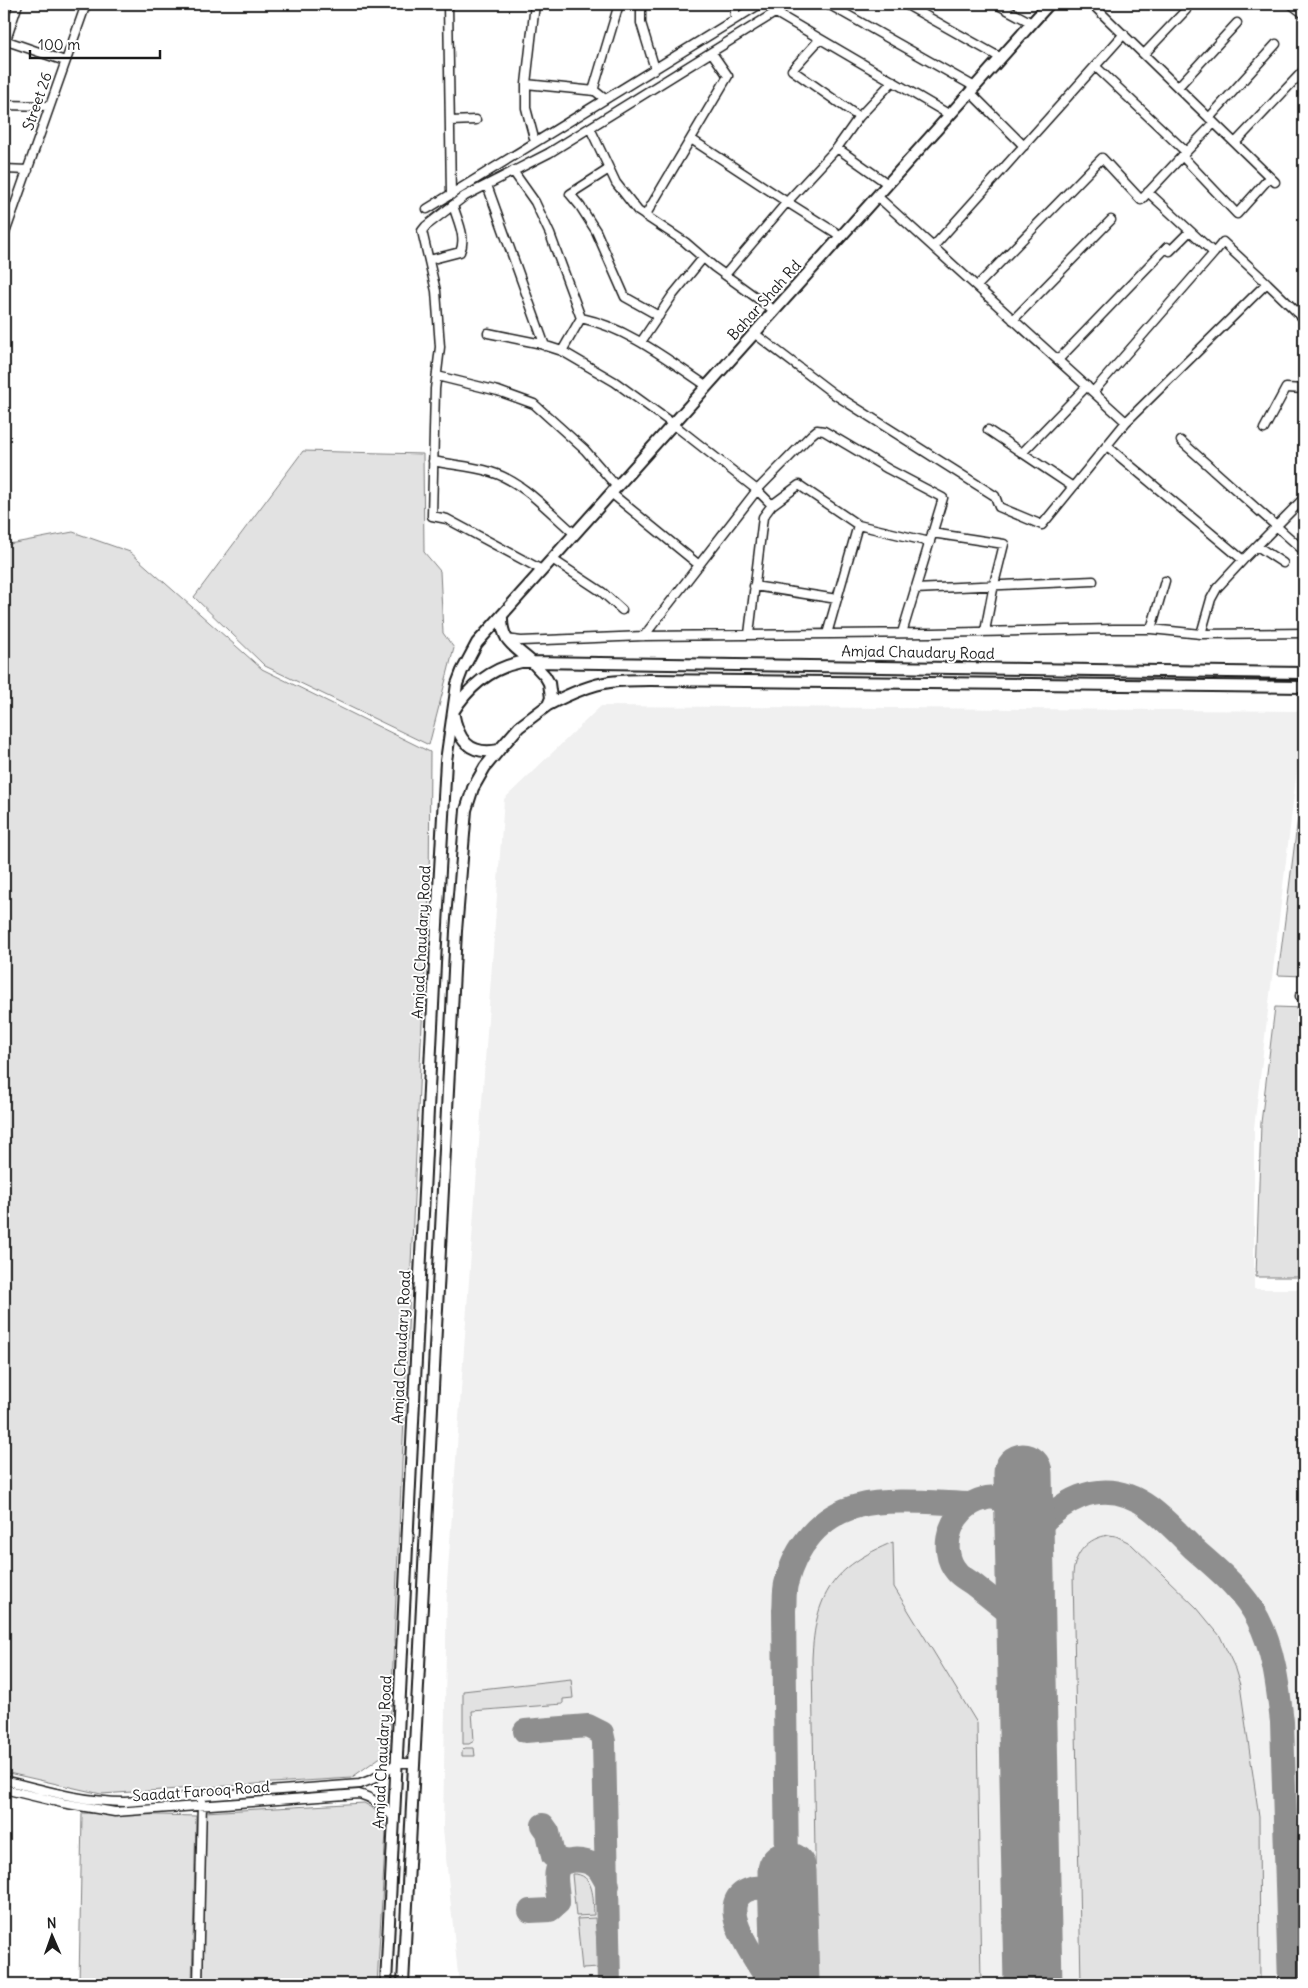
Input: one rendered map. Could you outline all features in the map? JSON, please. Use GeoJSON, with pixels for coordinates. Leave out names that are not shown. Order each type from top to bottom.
{"type":"FeatureCollection","features":[{"type":"Feature","properties":{"kind":"main road","name":"Bahar Shah Rd"},"geometry":{"type":"LineString","coordinates":[[502,616],[1049,4]]}},
{"type":"Feature","properties":{"kind":"main road"},"geometry":{"type":"LineString","coordinates":[[403,1984],[463,834],[466,810],[473,788],[485,767],[519,727],[548,705],[550,698],[549,683],[540,668],[506,639],[502,630],[502,616]]}},
{"type":"Feature","properties":{"kind":"main road","name":"Amjad Chaudary Road"},"geometry":{"type":"LineString","coordinates":[[386,1984],[446,761],[457,684],[477,642],[502,616]]}},
{"type":"Feature","properties":{"kind":"main road"},"geometry":{"type":"LineString","coordinates":[[499,750],[482,751],[468,746],[460,736],[453,712],[470,689],[488,675],[512,664],[532,662]]}},
{"type":"Feature","properties":{"kind":"main road","name":"Amjad Chaudary Road"},"geometry":{"type":"LineString","coordinates":[[532,662],[1304,673]]}},
{"type":"Feature","properties":{"kind":"main road","name":"Amjad Chaudary Road"},"geometry":{"type":"LineString","coordinates":[[548,705],[590,686],[610,682],[650,680],[1304,687]]}},
{"type":"Feature","properties":{"kind":"street"},"geometry":{"type":"LineString","coordinates":[[18,4],[5,40],[65,61]]}},
{"type":"Feature","properties":{"kind":"street","name":"Street 26"},"geometry":{"type":"LineString","coordinates":[[4,236],[86,4]]}},
{"type":"Feature","properties":{"kind":"street"},"geometry":{"type":"LineString","coordinates":[[448,4],[450,195]]}},
{"type":"Feature","properties":{"kind":"street"},"geometry":{"type":"LineString","coordinates":[[535,4],[526,84],[526,108],[535,142]]}},
{"type":"Feature","properties":{"kind":"street"},"geometry":{"type":"LineString","coordinates":[[593,91],[619,4]]}},
{"type":"Feature","properties":{"kind":"street"},"geometry":{"type":"LineString","coordinates":[[641,4],[641,23],[655,69]]}},
{"type":"Feature","properties":{"kind":"street"},"geometry":{"type":"LineString","coordinates":[[735,4],[735,19]]}},
{"type":"Feature","properties":{"kind":"street"},"geometry":{"type":"LineString","coordinates":[[427,209],[760,4]]}},
{"type":"Feature","properties":{"kind":"street"},"geometry":{"type":"LineString","coordinates":[[542,570],[447,519],[432,516],[437,376],[440,347],[436,291],[422,231],[465,196],[549,153],[789,4]]}},
{"type":"Feature","properties":{"kind":"street"},"geometry":{"type":"LineString","coordinates":[[828,4],[972,89],[1024,146]]}},
{"type":"Feature","properties":{"kind":"street"},"geometry":{"type":"LineString","coordinates":[[905,4],[1000,58]]}},
{"type":"Feature","properties":{"kind":"street"},"geometry":{"type":"LineString","coordinates":[[996,4],[1032,23]]}},
{"type":"Feature","properties":{"kind":"street"},"geometry":{"type":"LineString","coordinates":[[1092,4],[1273,179],[1237,214],[1184,154],[1095,66]]}},
{"type":"Feature","properties":{"kind":"street"},"geometry":{"type":"LineString","coordinates":[[1291,4],[1304,14]]}},
{"type":"Feature","properties":{"kind":"street"},"geometry":{"type":"LineString","coordinates":[[1144,54],[1186,10]]}},
{"type":"Feature","properties":{"kind":"street"},"geometry":{"type":"LineString","coordinates":[[776,13],[950,115]]}},
{"type":"Feature","properties":{"kind":"street"},"geometry":{"type":"LineString","coordinates":[[1178,87],[1237,23]]}},
{"type":"Feature","properties":{"kind":"street"},"geometry":{"type":"LineString","coordinates":[[933,247],[1124,34]]}},
{"type":"Feature","properties":{"kind":"street"},"geometry":{"type":"LineString","coordinates":[[820,39],[792,70],[859,118]]}},
{"type":"Feature","properties":{"kind":"street"},"geometry":{"type":"LineString","coordinates":[[977,286],[1102,158],[1141,200],[1184,154],[1276,44]]}},
{"type":"Feature","properties":{"kind":"street"},"geometry":{"type":"LineString","coordinates":[[645,216],[728,76],[712,53]]}},
{"type":"Feature","properties":{"kind":"street"},"geometry":{"type":"LineString","coordinates":[[1235,143],[1304,70]]}},
{"type":"Feature","properties":{"kind":"street"},"geometry":{"type":"LineString","coordinates":[[725,275],[787,202],[837,148],[859,118],[893,81]]}},
{"type":"Feature","properties":{"kind":"street"},"geometry":{"type":"LineString","coordinates":[[526,84],[593,91],[601,94],[606,99]]}},
{"type":"Feature","properties":{"kind":"street"},"geometry":{"type":"LineString","coordinates":[[4,105],[49,106]]}},
{"type":"Feature","properties":{"kind":"street"},"geometry":{"type":"LineString","coordinates":[[450,121],[476,120]]}},
{"type":"Feature","properties":{"kind":"street"},"geometry":{"type":"LineString","coordinates":[[590,128],[609,170],[629,201],[645,216],[685,242],[703,258],[774,311]]}},
{"type":"Feature","properties":{"kind":"street"},"geometry":{"type":"LineString","coordinates":[[691,139],[841,236]]}},
{"type":"Feature","properties":{"kind":"street"},"geometry":{"type":"LineString","coordinates":[[837,148],[888,184]]}},
{"type":"Feature","properties":{"kind":"street"},"geometry":{"type":"LineString","coordinates":[[4,169],[28,170]]}},
{"type":"Feature","properties":{"kind":"street"},"geometry":{"type":"LineString","coordinates":[[609,170],[570,194],[596,231],[625,297],[659,316]]}},
{"type":"Feature","properties":{"kind":"street"},"geometry":{"type":"LineString","coordinates":[[513,171],[535,202],[550,234],[582,318]]}},
{"type":"Feature","properties":{"kind":"street"},"geometry":{"type":"LineString","coordinates":[[487,185],[545,346]]}},
{"type":"Feature","properties":{"kind":"street"},"geometry":{"type":"LineString","coordinates":[[1148,192],[1214,253]]}},
{"type":"Feature","properties":{"kind":"street"},"geometry":{"type":"LineString","coordinates":[[877,196],[1126,422]]}},
{"type":"Feature","properties":{"kind":"street"},"geometry":{"type":"LineString","coordinates":[[429,260],[460,252],[464,245],[464,239],[453,205]]}},
{"type":"Feature","properties":{"kind":"street"},"geometry":{"type":"LineString","coordinates":[[1013,320],[1111,220]]}},
{"type":"Feature","properties":{"kind":"street"},"geometry":{"type":"LineString","coordinates":[[1058,360],[1167,247],[1170,251],[1190,231]]}},
{"type":"Feature","properties":{"kind":"street"},"geometry":{"type":"LineString","coordinates":[[1022,453],[1090,389],[1224,242],[1304,319]]}},
{"type":"Feature","properties":{"kind":"street"},"geometry":{"type":"LineString","coordinates":[[641,342],[703,258]]}},
{"type":"Feature","properties":{"kind":"street"},"geometry":{"type":"LineString","coordinates":[[754,333],[834,394],[995,496],[999,507],[1042,525],[1126,422],[1267,283]]}},
{"type":"Feature","properties":{"kind":"street"},"geometry":{"type":"LineString","coordinates":[[582,318],[598,322],[641,342],[707,386]]}},
{"type":"Feature","properties":{"kind":"street"},"geometry":{"type":"LineString","coordinates":[[562,351],[582,318]]}},
{"type":"Feature","properties":{"kind":"street"},"geometry":{"type":"LineString","coordinates":[[488,333],[562,351],[615,382],[673,424],[757,490],[772,505]]}},
{"type":"Feature","properties":{"kind":"street"},"geometry":{"type":"LineString","coordinates":[[437,376],[498,391],[534,404],[585,450],[614,490],[699,565]]}},
{"type":"Feature","properties":{"kind":"street"},"geometry":{"type":"LineString","coordinates":[[1264,429],[1286,388],[1304,389]]}},
{"type":"Feature","properties":{"kind":"street"},"geometry":{"type":"LineString","coordinates":[[644,636],[757,490],[818,430],[824,431],[888,470],[943,498],[902,633]]}},
{"type":"Feature","properties":{"kind":"street"},"geometry":{"type":"LineString","coordinates":[[988,430],[1073,487]]}},
{"type":"Feature","properties":{"kind":"street"},"geometry":{"type":"LineString","coordinates":[[1181,440],[1304,551]]}},
{"type":"Feature","properties":{"kind":"street"},"geometry":{"type":"LineString","coordinates":[[1107,446],[1150,480],[1243,560]]}},
{"type":"Feature","properties":{"kind":"street"},"geometry":{"type":"LineString","coordinates":[[433,461],[491,472],[508,479],[523,488],[575,534]]}},
{"type":"Feature","properties":{"kind":"street"},"geometry":{"type":"LineString","coordinates":[[749,634],[763,517],[772,505],[799,485],[858,525],[930,542]]}},
{"type":"Feature","properties":{"kind":"street"},"geometry":{"type":"LineString","coordinates":[[1201,634],[1214,594],[1243,560],[1304,498]]}},
{"type":"Feature","properties":{"kind":"street"},"geometry":{"type":"LineString","coordinates":[[827,634],[858,525]]}},
{"type":"Feature","properties":{"kind":"street"},"geometry":{"type":"LineString","coordinates":[[932,534],[1004,544],[994,584],[986,631]]}},
{"type":"Feature","properties":{"kind":"street"},"geometry":{"type":"LineString","coordinates":[[1257,546],[1283,563]]}},
{"type":"Feature","properties":{"kind":"street"},"geometry":{"type":"LineString","coordinates":[[552,559],[602,592],[622,610]]}},
{"type":"Feature","properties":{"kind":"street"},"geometry":{"type":"LineString","coordinates":[[915,589],[1093,581]]}},
{"type":"Feature","properties":{"kind":"street"},"geometry":{"type":"LineString","coordinates":[[1151,629],[1165,581]]}},
{"type":"Feature","properties":{"kind":"street"},"geometry":{"type":"LineString","coordinates":[[754,586],[837,599]]}},
{"type":"Feature","properties":{"kind":"street"},"geometry":{"type":"LineString","coordinates":[[506,639],[521,641],[749,634],[1151,629],[1201,634],[1304,633]]}},
{"type":"Feature","properties":{"kind":"street"},"geometry":{"type":"LineString","coordinates":[[397,1763],[414,1763]]}},
{"type":"Feature","properties":{"kind":"street","name":"Saadat Farooq Road"},"geometry":{"type":"LineString","coordinates":[[4,1780],[79,1798],[110,1802],[360,1784],[373,1779],[397,1763]]}},
{"type":"Feature","properties":{"kind":"street","name":"Saadat Farooq Road"},"geometry":{"type":"LineString","coordinates":[[4,1789],[62,1804],[104,1811],[202,1806],[359,1794],[378,1802],[394,1818]]}},
{"type":"Feature","properties":{"kind":"street"},"geometry":{"type":"LineString","coordinates":[[198,1984],[202,1796]]}},
{"type":"Feature","properties":{"kind":"shaded area"},"geometry":{"type":"Polygon","coordinates":[[[4,4],[12,4],[4,31],[4,4]]]}},
{"type":"Feature","properties":{"kind":"shaded area"},"geometry":{"type":"Polygon","coordinates":[[[303,451],[423,454],[424,552],[440,571],[443,633],[454,648],[429,745],[265,666],[194,597],[303,451]]]}},
{"type":"Feature","properties":{"kind":"shaded area"},"geometry":{"type":"Polygon","coordinates":[[[73,532],[130,552],[262,669],[430,752],[429,896],[389,1751],[351,1778],[101,1794],[4,1772],[4,545],[73,532]]]}},
{"type":"Feature","properties":{"kind":"shaded area"},"geometry":{"type":"Polygon","coordinates":[[[601,706],[1304,711],[1254,1128],[1254,1289],[1304,1289],[1304,1984],[459,1984],[443,1829],[447,1583],[504,799],[601,706]]]}},
{"type":"Feature","properties":{"kind":"shaded area"},"geometry":{"type":"Polygon","coordinates":[[[1304,770],[1304,976],[1278,975],[1304,770]]]}},
{"type":"Feature","properties":{"kind":"shaded area"},"geometry":{"type":"Polygon","coordinates":[[[1275,1007],[1304,1008],[1304,1277],[1256,1277],[1261,1123],[1275,1007]]]}},
{"type":"Feature","properties":{"kind":"shaded area"},"geometry":{"type":"Polygon","coordinates":[[[1109,1535],[1116,1536],[1130,1543],[1197,1608],[1220,1636],[1234,1666],[1240,1685],[1259,1817],[1260,1984],[1081,1984],[1073,1574],[1076,1559],[1088,1543],[1094,1539],[1109,1535]]]}},
{"type":"Feature","properties":{"kind":"shaded area"},"geometry":{"type":"Polygon","coordinates":[[[893,1542],[894,1587],[977,1723],[981,1984],[817,1984],[812,1659],[817,1617],[823,1600],[831,1586],[842,1573],[855,1562],[893,1542]]]}},
{"type":"Feature","properties":{"kind":"shaded area"},"geometry":{"type":"Polygon","coordinates":[[[571,1679],[573,1698],[563,1699],[563,1704],[472,1711],[474,1741],[469,1744],[463,1744],[463,1691],[571,1679]]]}},
{"type":"Feature","properties":{"kind":"shaded area"},"geometry":{"type":"Polygon","coordinates":[[[465,1748],[474,1748],[475,1756],[462,1756],[462,1751],[465,1748]]]}},
{"type":"Feature","properties":{"kind":"shaded area"},"geometry":{"type":"Polygon","coordinates":[[[364,1803],[380,1812],[386,1831],[377,1984],[203,1984],[205,1812],[364,1803]]]}},
{"type":"Feature","properties":{"kind":"shaded area"},"geometry":{"type":"Polygon","coordinates":[[[82,1813],[196,1816],[192,1984],[79,1984],[82,1813]]]}},
{"type":"Feature","properties":{"kind":"shaded area"},"geometry":{"type":"Polygon","coordinates":[[[572,1874],[580,1875],[589,1882],[593,1895],[594,1915],[576,1916],[572,1874]]]}},
{"type":"Feature","properties":{"kind":"shaded area"},"geometry":{"type":"Polygon","coordinates":[[[595,1918],[599,1968],[582,1969],[577,1919],[595,1918]]]}},
{"type":"Feature","properties":{"kind":"taxiway"},"geometry":{"type":"LineString","coordinates":[[1024,1544],[1050,1516],[1064,1505],[1080,1497],[1096,1492],[1114,1492],[1132,1497],[1150,1508],[1167,1523],[1229,1581],[1252,1609],[1258,1619],[1272,1656],[1282,1722],[1290,1984]]}},
{"type":"Feature","properties":{"kind":"taxiway"},"geometry":{"type":"LineString","coordinates":[[1024,1544],[1010,1510],[999,1500],[988,1498],[972,1503],[956,1519],[948,1540],[948,1551],[951,1562],[957,1572],[1014,1617],[1023,1626],[1026,1637]]}},
{"type":"Feature","properties":{"kind":"taxiway"},"geometry":{"type":"LineString","coordinates":[[787,1871],[784,1610],[786,1584],[796,1557],[811,1534],[844,1510],[884,1502],[969,1504]]}},
{"type":"Feature","properties":{"kind":"taxiway"},"geometry":{"type":"LineString","coordinates":[[525,1731],[588,1726],[602,1733],[604,1742],[609,1984]]}},
{"type":"Feature","properties":{"kind":"taxiway"},"geometry":{"type":"LineString","coordinates":[[543,1825],[548,1832],[553,1856],[567,1862]]}},
{"type":"Feature","properties":{"kind":"taxiway"},"geometry":{"type":"LineString","coordinates":[[530,1911],[550,1910],[558,1903],[557,1871],[559,1866],[568,1861],[580,1861],[595,1866],[601,1872],[608,1885]]}},
{"type":"Feature","properties":{"kind":"taxiway"},"geometry":{"type":"LineString","coordinates":[[770,1984],[741,1935],[736,1921],[734,1908],[738,1898],[753,1888],[769,1889],[788,1899],[794,1942],[790,1984]]}},
{"type":"Feature","properties":{"kind":"runway"},"geometry":{"type":"LineString","coordinates":[[1023,1473],[1033,1984]]}},
{"type":"Feature","properties":{"kind":"runway"},"geometry":{"type":"LineString","coordinates":[[787,1871],[790,1984]]}}]}
